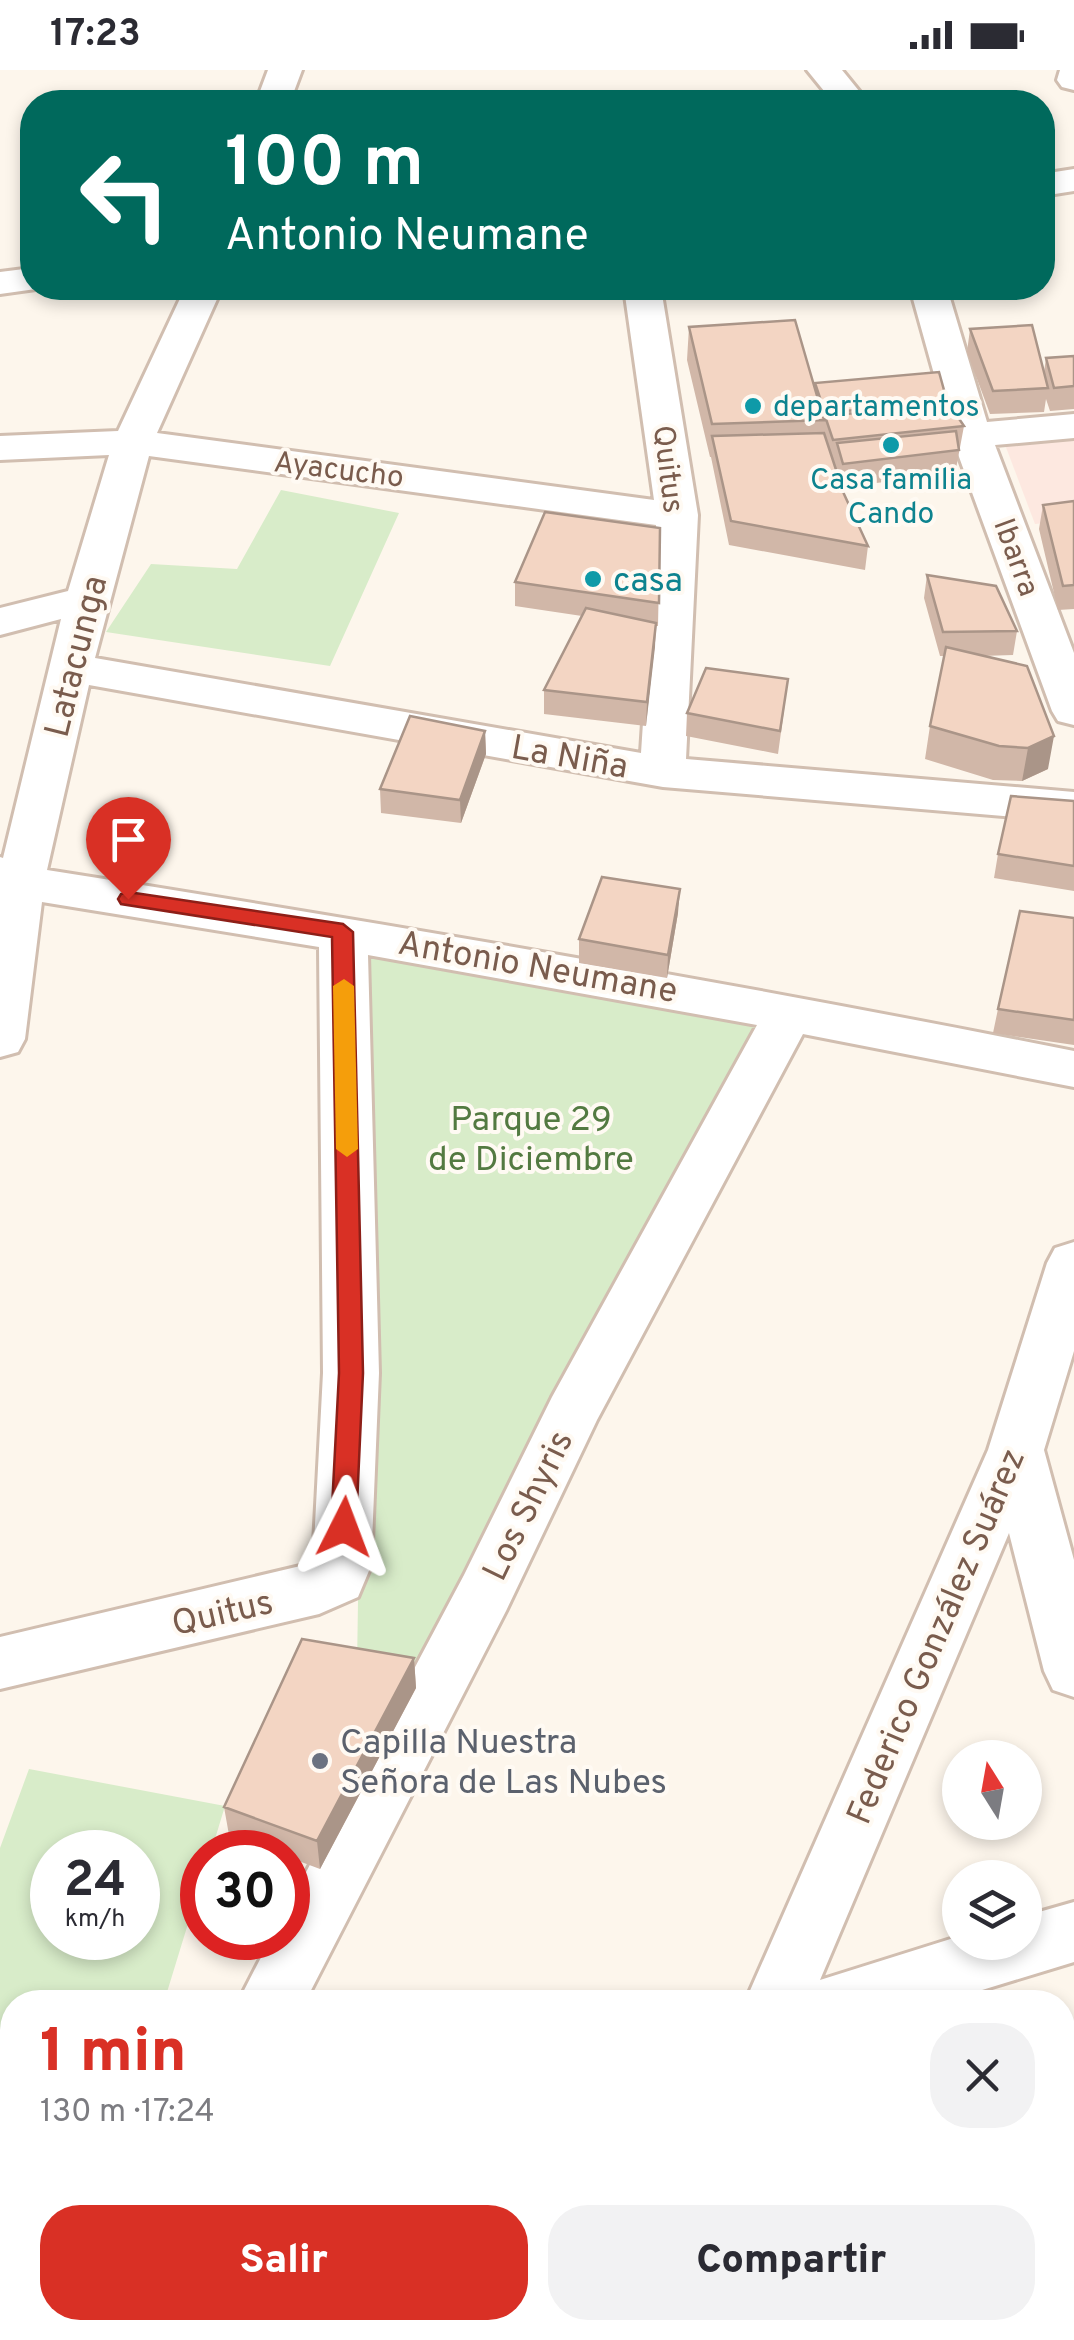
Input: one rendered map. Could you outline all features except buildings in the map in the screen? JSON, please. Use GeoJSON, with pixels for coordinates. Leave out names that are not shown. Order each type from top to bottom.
{"type":"FeatureCollection","features":[{"type":"Feature","properties":{"kind":"street","name":"Latacunga"},"geometry":{"type":"LineString","coordinates":[[0,1039],[11,878],[133,442],[198,300]]}},
{"type":"Feature","properties":{"kind":"street","name":"Quitus"},"geometry":{"type":"LineString","coordinates":[[645,300],[678,514],[663,772]]}},
{"type":"Feature","properties":{"kind":"street","name":"Ibarra"},"geometry":{"type":"LineString","coordinates":[[932,300],[971,434],[1074,711]]}},
{"type":"Feature","properties":{"kind":"street"},"geometry":{"type":"LineString","coordinates":[[971,434],[1074,426]]}},
{"type":"Feature","properties":{"kind":"street","name":"Ayacucho"},"geometry":{"type":"LineString","coordinates":[[0,448],[133,442],[678,514]]}},
{"type":"Feature","properties":{"kind":"street"},"geometry":{"type":"LineString","coordinates":[[0,622],[87,599]]}},
{"type":"Feature","properties":{"kind":"street","name":"La Niña"},"geometry":{"type":"LineString","coordinates":[[72,668],[663,772],[1074,808]]}},
{"type":"Feature","properties":{"kind":"street","name":"Antonio Neumane"},"geometry":{"type":"LineString","coordinates":[[11,878],[790,1011],[1074,1070]]}},
{"type":"Feature","properties":{"kind":"street","name":"Quitus"},"geometry":{"type":"LineString","coordinates":[[0,1664],[319,1589],[337,1579],[342,1566],[351,1373],[343,932]]}},
{"type":"Feature","properties":{"kind":"street","name":"Los Shyris"},"geometry":{"type":"LineString","coordinates":[[277,1990],[485,1592],[572,1412],[790,1011]]}},
{"type":"Feature","properties":{"kind":"street","name":"Federico González Suárez"},"geometry":{"type":"LineString","coordinates":[[783,1990],[1016,1450],[1074,1263]]}},
{"type":"Feature","properties":{"kind":"street"},"geometry":{"type":"LineString","coordinates":[[1016,1450],[1074,1671]]}},
{"type":"Feature","properties":{"kind":"street"},"geometry":{"type":"LineString","coordinates":[[882,1990],[1074,1932]]}},
{"type":"Feature","properties":{"kind":"shaded area"},"geometry":{"type":"Polygon","coordinates":[[[1074,433],[1074,520],[1035,524],[1004,442],[1074,433]]]}},
{"type":"Feature","properties":{"kind":"green space"},"geometry":{"type":"Polygon","coordinates":[[[281,490],[399,513],[330,666],[106,632],[151,564],[237,569],[281,490]]]}},
{"type":"Feature","properties":{"kind":"green space","name":"Parque 29 de Diciembre"},"geometry":{"type":"Polygon","coordinates":[[[368,936],[790,1011],[439,1681],[357,1668],[368,936]]]}},
{"type":"Feature","properties":{"kind":"green space"},"geometry":{"type":"Polygon","coordinates":[[[29,1769],[225,1806],[218,1830],[180,1830],[180,1950],[168,1990],[0,1990],[0,1848],[29,1769]]]}},
{"type":"Feature","properties":{"kind":"slow traffic"},"geometry":{"type":"LineString","coordinates":[[344,986],[347,1149]]}},
{"type":"Feature","properties":{"kind":"place","name":"departamentos"},"geometry":{"type":"Point","coordinates":[753,406]}},
{"type":"Feature","properties":{"kind":"place","name":"Casa familia Cando"},"geometry":{"type":"Point","coordinates":[891,445]}},
{"type":"Feature","properties":{"kind":"place","name":"casa"},"geometry":{"type":"Point","coordinates":[593,579]}},
{"type":"Feature","properties":{"kind":"place","name":"Capilla Nuestra Señora de Las Nubes"},"geometry":{"type":"Point","coordinates":[320,1761]}},
{"type":"Feature","properties":{"kind":"route"},"geometry":{"type":"LineString","coordinates":[[128,899],[343,932],[351,1373],[344,1527]]}}]}
